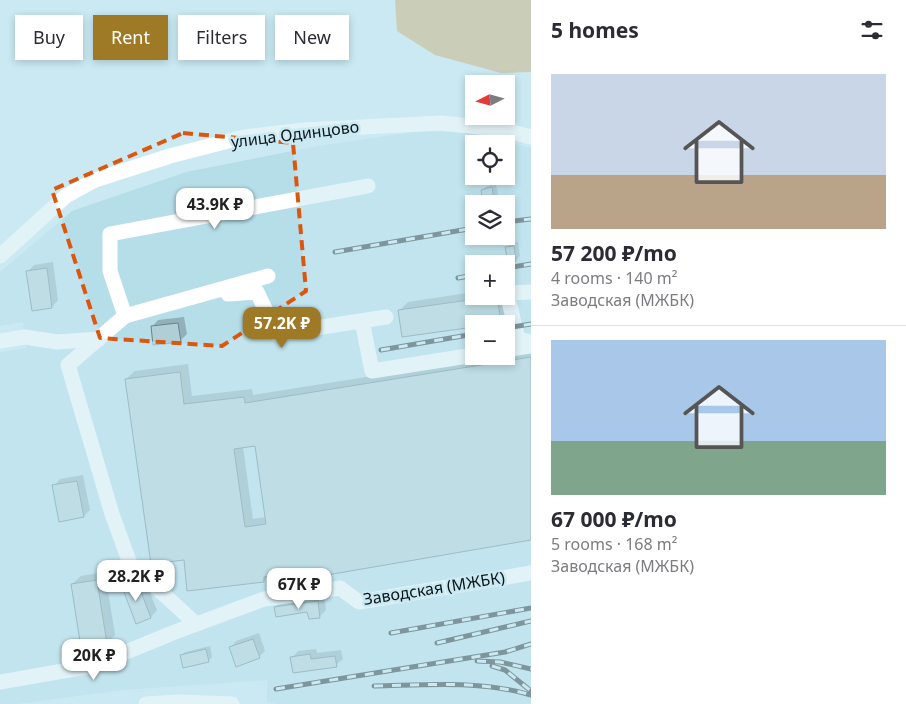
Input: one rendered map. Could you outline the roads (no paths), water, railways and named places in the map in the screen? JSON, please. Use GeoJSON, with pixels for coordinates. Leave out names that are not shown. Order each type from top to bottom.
{"type":"FeatureCollection","features":[{"type":"Feature","properties":{"kind":"street","name":"улица Одинцово"},"geometry":{"type":"LineString","coordinates":[[0,256],[66,196],[95,180],[170,156],[244,137],[402,123],[467,124],[527,134]]}},
{"type":"Feature","properties":{"kind":"street"},"geometry":{"type":"LineString","coordinates":[[125,316],[110,271],[110,234],[368,186]]}},
{"type":"Feature","properties":{"kind":"street"},"geometry":{"type":"LineString","coordinates":[[196,624],[146,578],[132,569],[112,514],[68,365],[125,316],[268,276]]}},
{"type":"Feature","properties":{"kind":"street"},"geometry":{"type":"LineString","coordinates":[[196,296],[257,292],[277,334],[386,317]]}},
{"type":"Feature","properties":{"kind":"street"},"geometry":{"type":"LineString","coordinates":[[531,292],[507,293],[518,339],[531,344]]}},
{"type":"Feature","properties":{"kind":"street"},"geometry":{"type":"LineString","coordinates":[[362,320],[372,371],[465,356]]}},
{"type":"Feature","properties":{"kind":"street"},"geometry":{"type":"LineString","coordinates":[[0,340],[25,337],[57,342],[99,339]]}},
{"type":"Feature","properties":{"kind":"street"},"geometry":{"type":"LineString","coordinates":[[515,348],[531,344]]}},
{"type":"Feature","properties":{"kind":"street","name":"Заводская (МЖБК)"},"geometry":{"type":"LineString","coordinates":[[0,682],[92,666],[264,599],[340,588],[359,602],[531,573]]}},
{"type":"Feature","properties":{"kind":"street"},"geometry":{"type":"LineString","coordinates":[[146,704],[179,702],[232,704]]}},
{"type":"Feature","properties":{"kind":"railway"},"geometry":{"type":"LineString","coordinates":[[515,221],[531,219]]}},
{"type":"Feature","properties":{"kind":"railway"},"geometry":{"type":"LineString","coordinates":[[335,252],[465,230]]}},
{"type":"Feature","properties":{"kind":"railway"},"geometry":{"type":"LineString","coordinates":[[515,267],[531,264]]}},
{"type":"Feature","properties":{"kind":"railway"},"geometry":{"type":"LineString","coordinates":[[458,278],[465,277]]}},
{"type":"Feature","properties":{"kind":"railway"},"geometry":{"type":"LineString","coordinates":[[515,327],[531,324]]}},
{"type":"Feature","properties":{"kind":"railway"},"geometry":{"type":"LineString","coordinates":[[381,350],[465,336]]}},
{"type":"Feature","properties":{"kind":"railway"},"geometry":{"type":"LineString","coordinates":[[391,633],[531,608]]}},
{"type":"Feature","properties":{"kind":"railway"},"geometry":{"type":"LineString","coordinates":[[437,643],[531,621]]}},
{"type":"Feature","properties":{"kind":"railway"},"geometry":{"type":"LineString","coordinates":[[276,689],[505,652],[531,644]]}},
{"type":"Feature","properties":{"kind":"railway"},"geometry":{"type":"LineString","coordinates":[[477,661],[500,662],[531,669]]}},
{"type":"Feature","properties":{"kind":"railway"},"geometry":{"type":"LineString","coordinates":[[492,666],[505,670],[531,691]]}},
{"type":"Feature","properties":{"kind":"railway"},"geometry":{"type":"LineString","coordinates":[[374,686],[473,685],[512,690],[531,695]]}}]}
